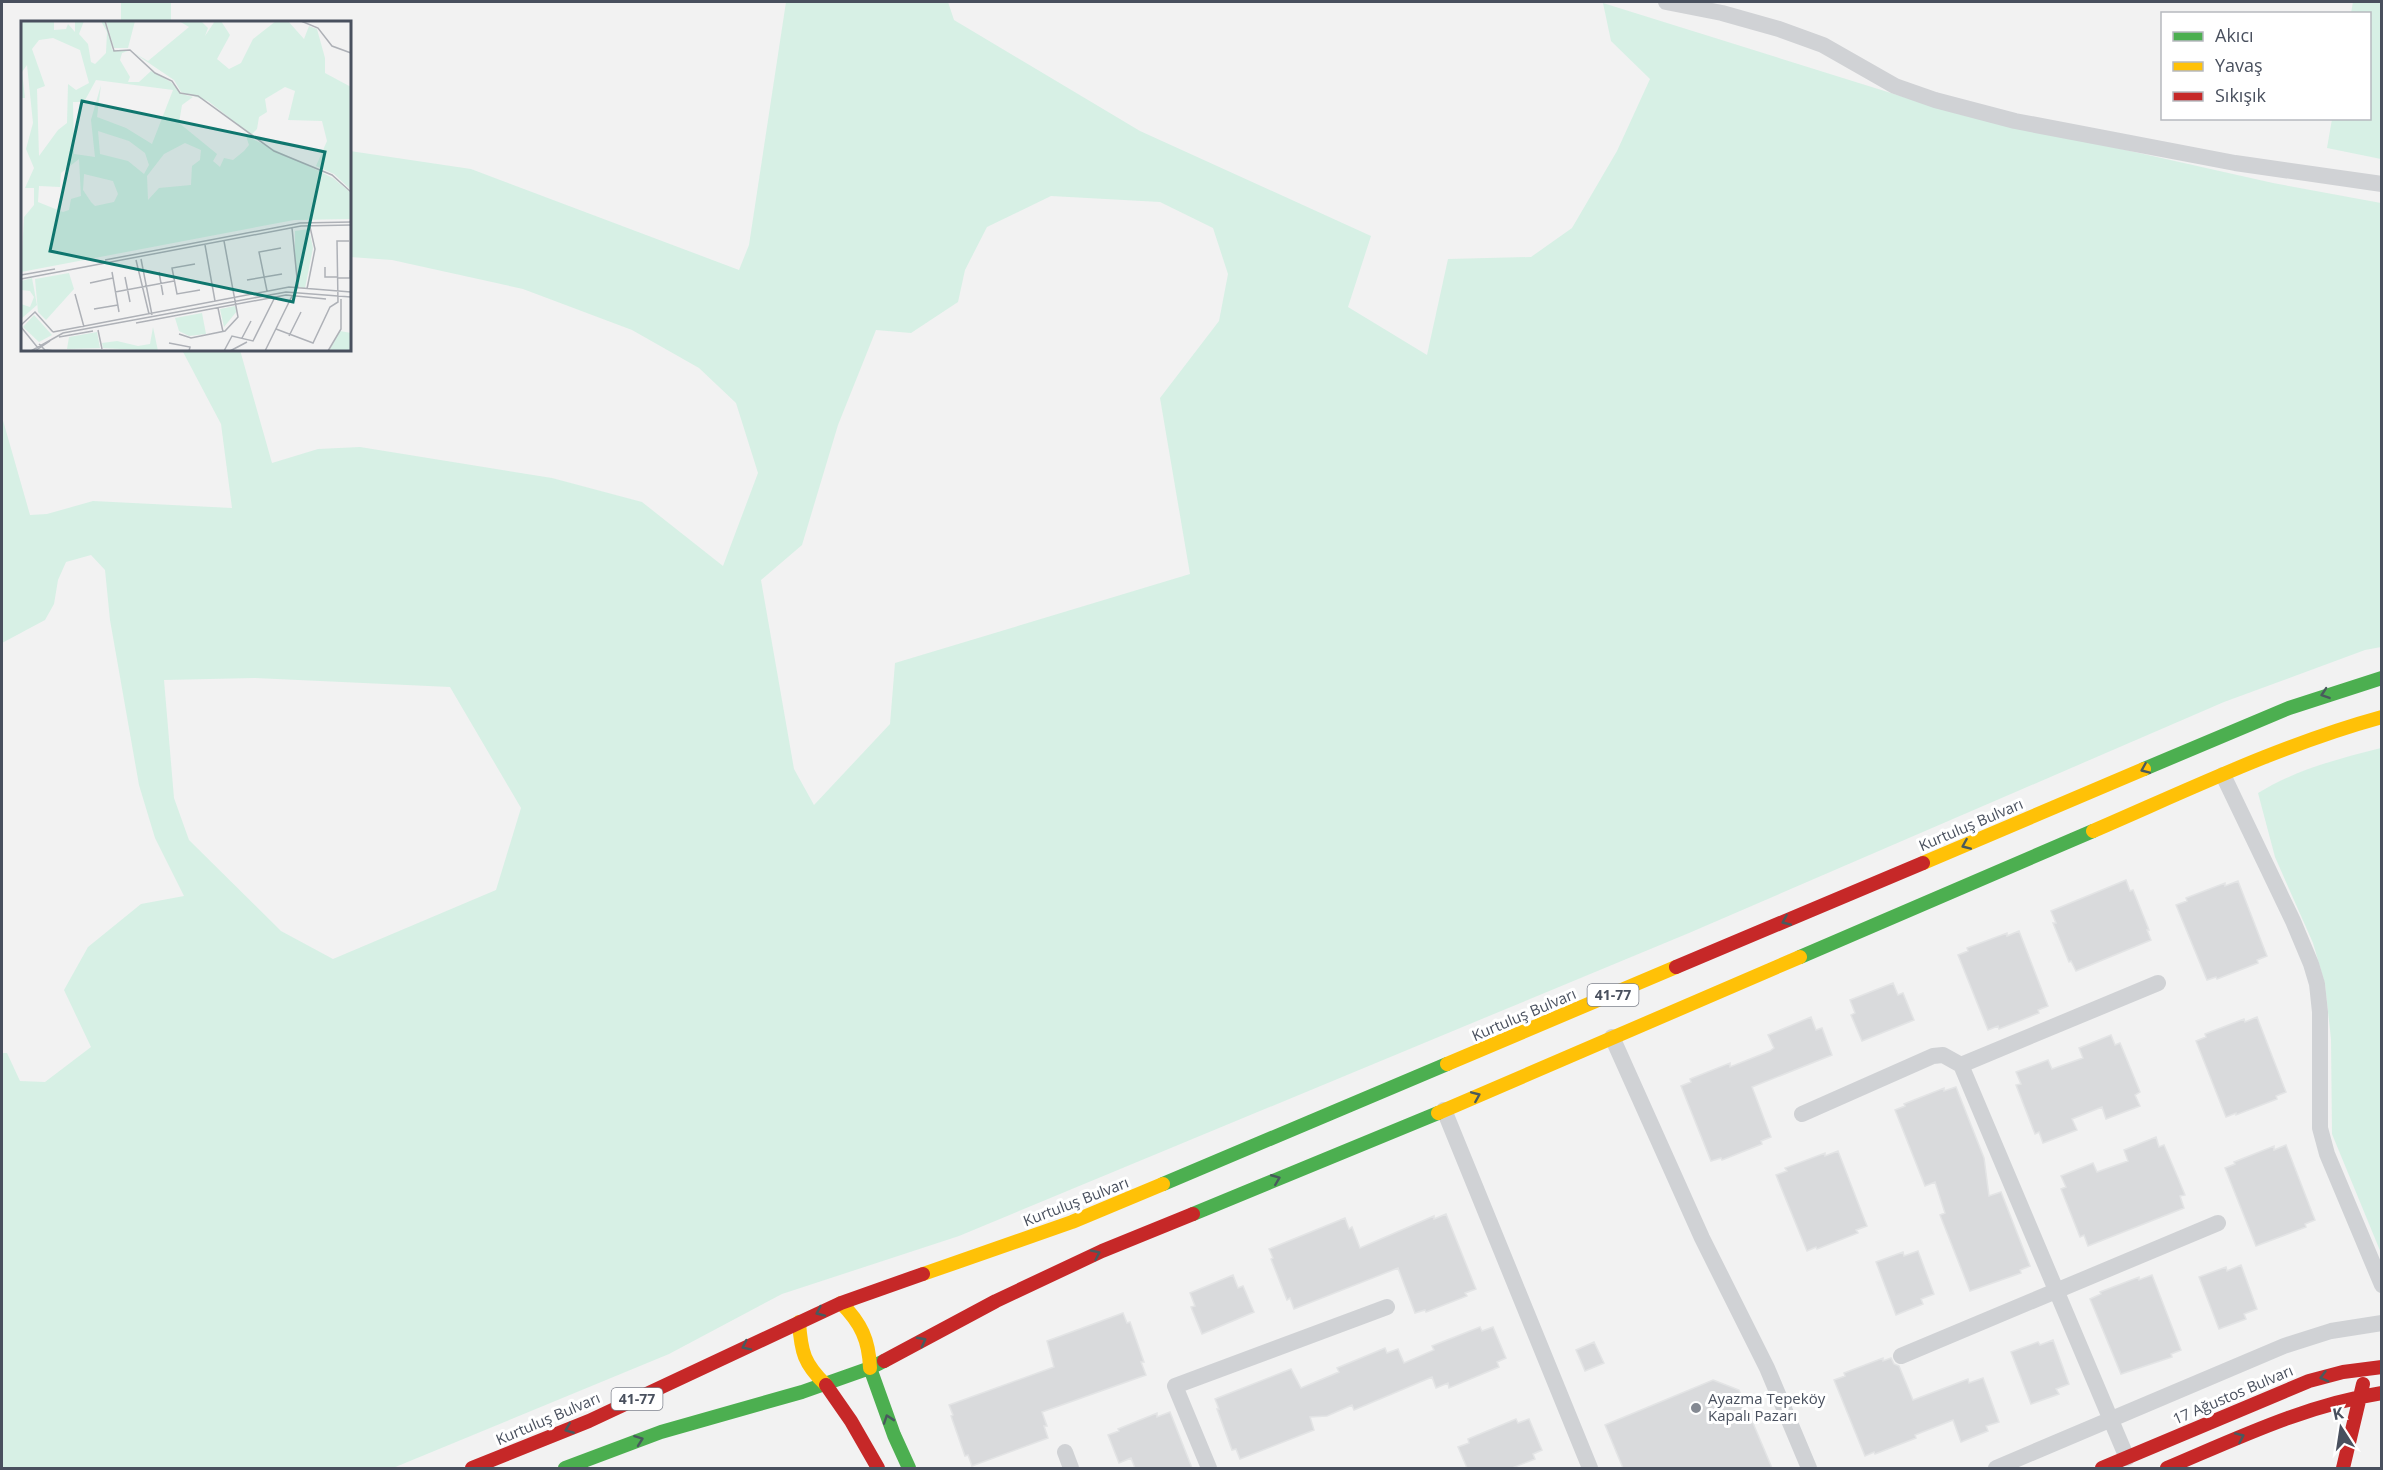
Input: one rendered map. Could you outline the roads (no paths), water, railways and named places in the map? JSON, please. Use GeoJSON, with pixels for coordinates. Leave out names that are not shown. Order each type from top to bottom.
{"type":"FeatureCollection","features":[{"type":"Feature","properties":{"kind":"main road","name":"Kurtuluş Bulvarı"},"geometry":{"type":"LineString","coordinates":[[841,1303],[1072,1222],[2289,708],[2382,678]]}},
{"type":"Feature","properties":{"kind":"main road","name":"41-77"},"geometry":{"type":"LineString","coordinates":[[870,1368],[996,1301],[1102,1251],[1444,1110],[2223,775],[2342,728],[2382,717]]}},
{"type":"Feature","properties":{"kind":"main road"},"geometry":{"type":"LineString","coordinates":[[878,1468],[852,1421],[826,1385],[812,1372],[801,1353],[799,1322],[841,1303],[856,1317],[868,1337],[870,1368],[894,1435],[909,1468]]}},
{"type":"Feature","properties":{"kind":"main road","name":"Kurtuluş Bulvarı"},"geometry":{"type":"LineString","coordinates":[[472,1468],[589,1421],[799,1322]]}},
{"type":"Feature","properties":{"kind":"main road","name":"17 Ağustos Bulvarı"},"geometry":{"type":"LineString","coordinates":[[2102,1468],[2289,1388],[2328,1376],[2382,1367]]}},
{"type":"Feature","properties":{"kind":"main road"},"geometry":{"type":"LineString","coordinates":[[826,1385],[870,1368]]}},
{"type":"Feature","properties":{"kind":"main road"},"geometry":{"type":"LineString","coordinates":[[2343,1468],[2367,1368]]}},
{"type":"Feature","properties":{"kind":"main road","name":"41-77"},"geometry":{"type":"LineString","coordinates":[[565,1468],[661,1432],[826,1385]]}},
{"type":"Feature","properties":{"kind":"main road"},"geometry":{"type":"LineString","coordinates":[[2167,1468],[2199,1461],[2298,1412],[2361,1396],[2382,1394]]}},
{"type":"Feature","properties":{"kind":"street"},"geometry":{"type":"LineString","coordinates":[[1666,2],[1722,13],[1779,29],[1823,45],[1895,86],[1935,100],[2015,122],[2235,163],[2382,184]]}},
{"type":"Feature","properties":{"kind":"street"},"geometry":{"type":"LineString","coordinates":[[2223,775],[2293,921],[2311,964],[2320,1012],[2320,1128],[2327,1154],[2382,1285]]}},
{"type":"Feature","properties":{"kind":"street"},"geometry":{"type":"LineString","coordinates":[[1961,1065],[2158,983]]}},
{"type":"Feature","properties":{"kind":"street"},"geometry":{"type":"LineString","coordinates":[[1612,1037],[1702,1238],[1767,1368],[1809,1468]]}},
{"type":"Feature","properties":{"kind":"street"},"geometry":{"type":"LineString","coordinates":[[1802,1114],[1933,1056],[1943,1055],[1961,1065],[2127,1458]]}},
{"type":"Feature","properties":{"kind":"street"},"geometry":{"type":"LineString","coordinates":[[1444,1110],[1590,1468]]}},
{"type":"Feature","properties":{"kind":"street"},"geometry":{"type":"LineString","coordinates":[[1901,1356],[2218,1223]]}},
{"type":"Feature","properties":{"kind":"street"},"geometry":{"type":"LineString","coordinates":[[1209,1468],[1175,1386],[1387,1307]]}},
{"type":"Feature","properties":{"kind":"street"},"geometry":{"type":"LineString","coordinates":[[1996,1468],[2314,1335],[2348,1327],[2382,1323]]}},
{"type":"Feature","properties":{"kind":"street"},"geometry":{"type":"LineString","coordinates":[[1065,1452],[1071,1468]]}},
{"type":"Feature","properties":{"kind":"place","name":"Ayazma Tepeköy Kapalı Pazarı"},"geometry":{"type":"Point","coordinates":[1696,1408]}}]}
